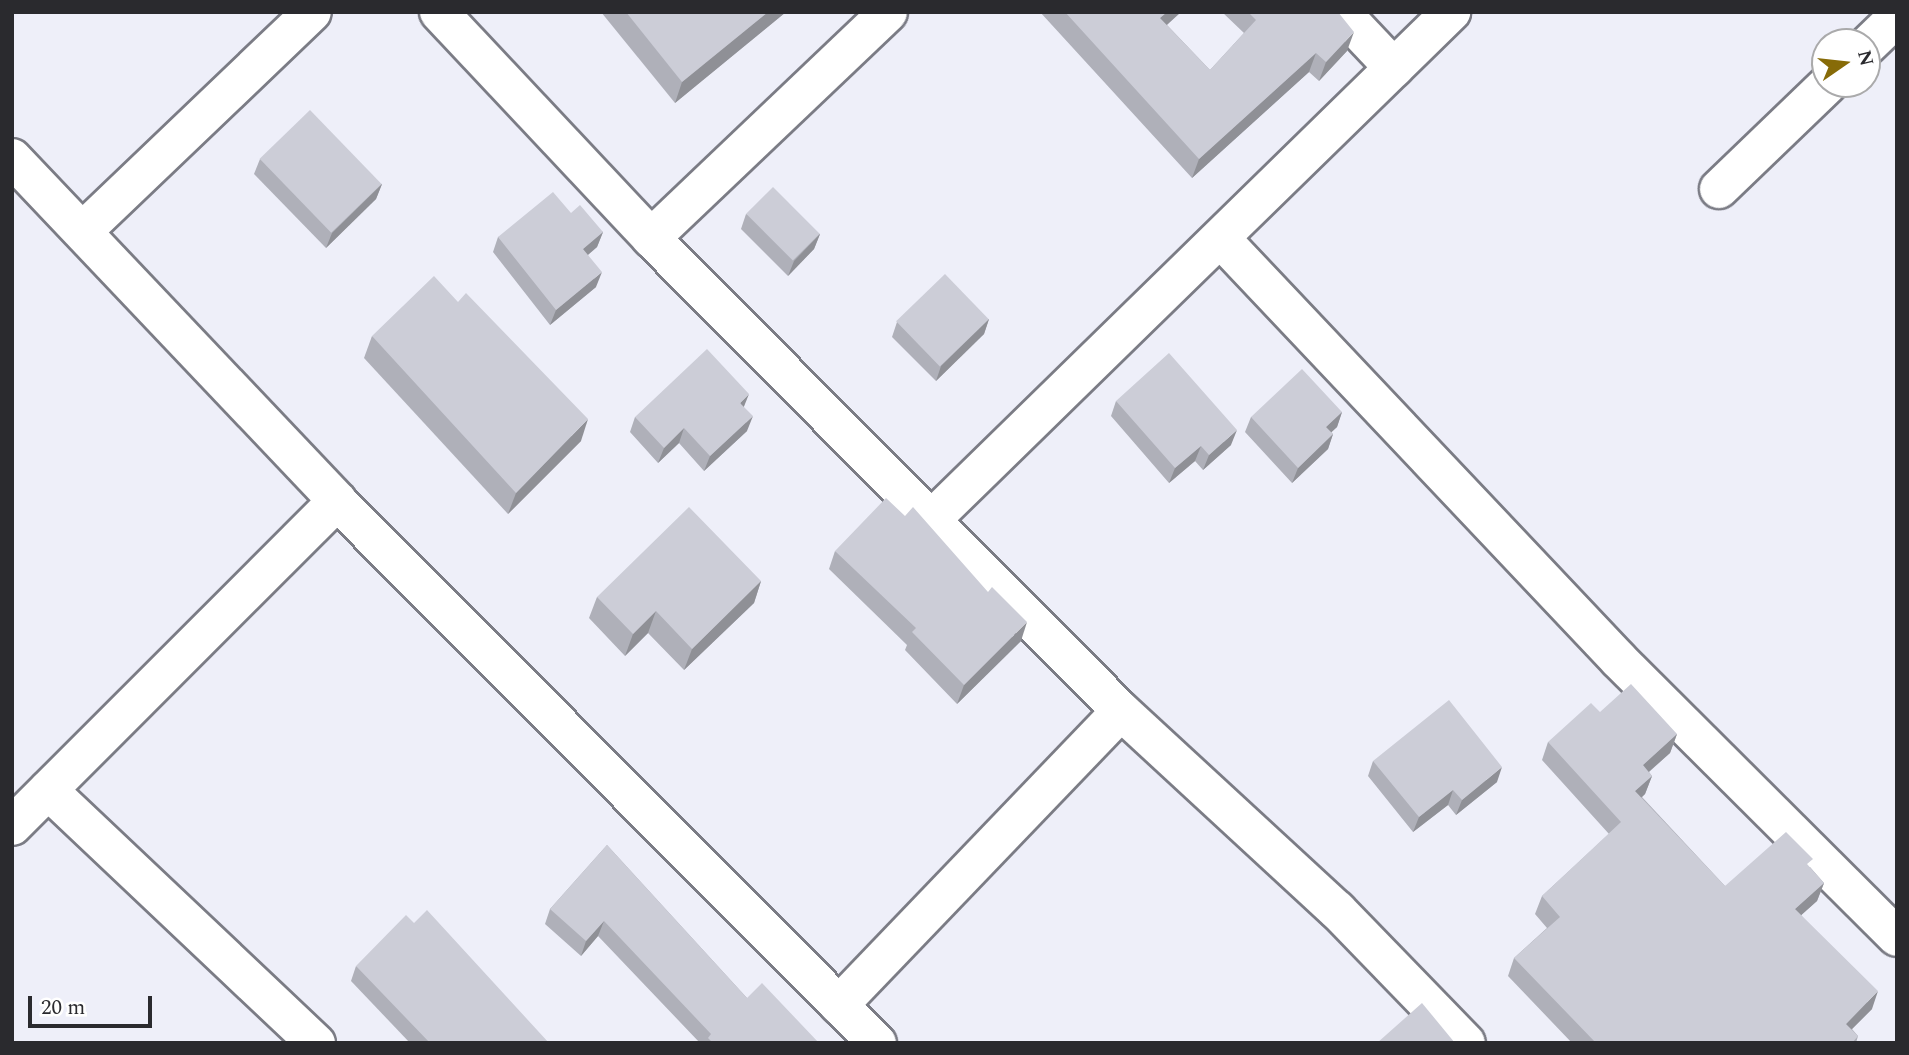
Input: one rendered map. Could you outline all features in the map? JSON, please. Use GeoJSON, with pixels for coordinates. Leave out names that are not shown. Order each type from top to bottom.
{"type":"FeatureCollection","features":[{"type":"Feature","properties":{"kind":"street"},"geometry":{"type":"LineString","coordinates":[[84,230],[312,12]]}},
{"type":"Feature","properties":{"kind":"street"},"geometry":{"type":"LineString","coordinates":[[439,12],[651,238],[1121,711],[1337,910],[1466,1043]]}},
{"type":"Feature","properties":{"kind":"street"},"geometry":{"type":"LineString","coordinates":[[651,238],[888,12]]}},
{"type":"Feature","properties":{"kind":"street"},"geometry":{"type":"LineString","coordinates":[[1341,12],[1394,68]]}},
{"type":"Feature","properties":{"kind":"street"},"geometry":{"type":"LineString","coordinates":[[932,519],[1222,240],[1451,12]]}},
{"type":"Feature","properties":{"kind":"street"},"geometry":{"type":"LineString","coordinates":[[1881,32],[1897,17]]}},
{"type":"Feature","properties":{"kind":"street"},"geometry":{"type":"LineString","coordinates":[[1719,189],[1813,98]]}},
{"type":"Feature","properties":{"kind":"street"},"geometry":{"type":"LineString","coordinates":[[12,158],[84,230],[337,501],[877,1043]]}},
{"type":"Feature","properties":{"kind":"street"},"geometry":{"type":"LineString","coordinates":[[1222,240],[1619,660],[1897,937]]}},
{"type":"Feature","properties":{"kind":"street"},"geometry":{"type":"LineString","coordinates":[[12,826],[337,501]]}},
{"type":"Feature","properties":{"kind":"street"},"geometry":{"type":"LineString","coordinates":[[839,1005],[1121,711]]}},
{"type":"Feature","properties":{"kind":"street"},"geometry":{"type":"LineString","coordinates":[[48,790],[316,1043]]}},
{"type":"Feature","properties":{"kind":"building"},"geometry":{"type":"Polygon","coordinates":[[[626,12],[768,12],[682,82],[626,12]]]}},
{"type":"Feature","properties":{"kind":"building"},"geometry":{"type":"Polygon","coordinates":[[[1065,12],[1167,12],[1160,18],[1210,70],[1256,20],[1248,12],[1338,12],[1354,32],[1326,62],[1316,53],[1199,159],[1065,12]]]}},
{"type":"Feature","properties":{"kind":"building"},"geometry":{"type":"Polygon","coordinates":[[[310,110],[382,184],[331,233],[260,159],[310,110]]]}},
{"type":"Feature","properties":{"kind":"building"},"geometry":{"type":"Polygon","coordinates":[[[773,187],[820,234],[793,261],[746,214],[773,187]]]}},
{"type":"Feature","properties":{"kind":"building"},"geometry":{"type":"Polygon","coordinates":[[[553,192],[571,213],[580,205],[603,232],[583,249],[602,272],[556,310],[498,237],[553,192]]]}},
{"type":"Feature","properties":{"kind":"building"},"geometry":{"type":"Polygon","coordinates":[[[945,274],[989,319],[940,367],[896,321],[945,274]]]}},
{"type":"Feature","properties":{"kind":"building"},"geometry":{"type":"Polygon","coordinates":[[[434,276],[458,302],[466,293],[588,419],[516,493],[372,336],[434,276]]]}},
{"type":"Feature","properties":{"kind":"building"},"geometry":{"type":"Polygon","coordinates":[[[707,349],[749,394],[740,403],[753,416],[710,456],[684,428],[664,448],[635,417],[707,349]]]}},
{"type":"Feature","properties":{"kind":"building"},"geometry":{"type":"Polygon","coordinates":[[[1169,353],[1237,430],[1209,455],[1201,446],[1175,468],[1116,401],[1169,353]]]}},
{"type":"Feature","properties":{"kind":"building"},"geometry":{"type":"Polygon","coordinates":[[[1302,369],[1342,412],[1326,427],[1333,434],[1298,468],[1251,417],[1302,369]]]}},
{"type":"Feature","properties":{"kind":"building"},"geometry":{"type":"Polygon","coordinates":[[[886,498],[905,516],[913,507],[988,592],[992,587],[1027,622],[964,685],[912,632],[916,628],[835,551],[886,498]]]}},
{"type":"Feature","properties":{"kind":"building"},"geometry":{"type":"Polygon","coordinates":[[[689,507],[761,581],[692,649],[656,611],[633,634],[597,597],[689,507]]]}},
{"type":"Feature","properties":{"kind":"building"},"geometry":{"type":"Polygon","coordinates":[[[1631,684],[1677,734],[1643,765],[1652,776],[1635,791],[1725,886],[1786,832],[1813,859],[1807,864],[1824,883],[1795,909],[1878,991],[1846,1024],[1858,1036],[1852,1043],[1596,1043],[1514,958],[1560,917],[1542,896],[1621,822],[1548,742],[1591,703],[1600,712],[1631,684]]]}},
{"type":"Feature","properties":{"kind":"building"},"geometry":{"type":"Polygon","coordinates":[[[1449,700],[1502,767],[1462,800],[1453,790],[1419,817],[1373,761],[1449,700]]]}},
{"type":"Feature","properties":{"kind":"building"},"geometry":{"type":"Polygon","coordinates":[[[607,845],[747,998],[762,983],[819,1043],[713,1043],[708,1038],[711,1034],[604,921],[586,941],[550,909],[607,845]]]}},
{"type":"Feature","properties":{"kind":"building"},"geometry":{"type":"Polygon","coordinates":[[[427,910],[549,1043],[430,1043],[356,966],[406,915],[414,923],[427,910]]]}},
{"type":"Feature","properties":{"kind":"building"},"geometry":{"type":"Polygon","coordinates":[[[1422,1003],[1455,1043],[1377,1043],[1422,1003]]]}}]}
